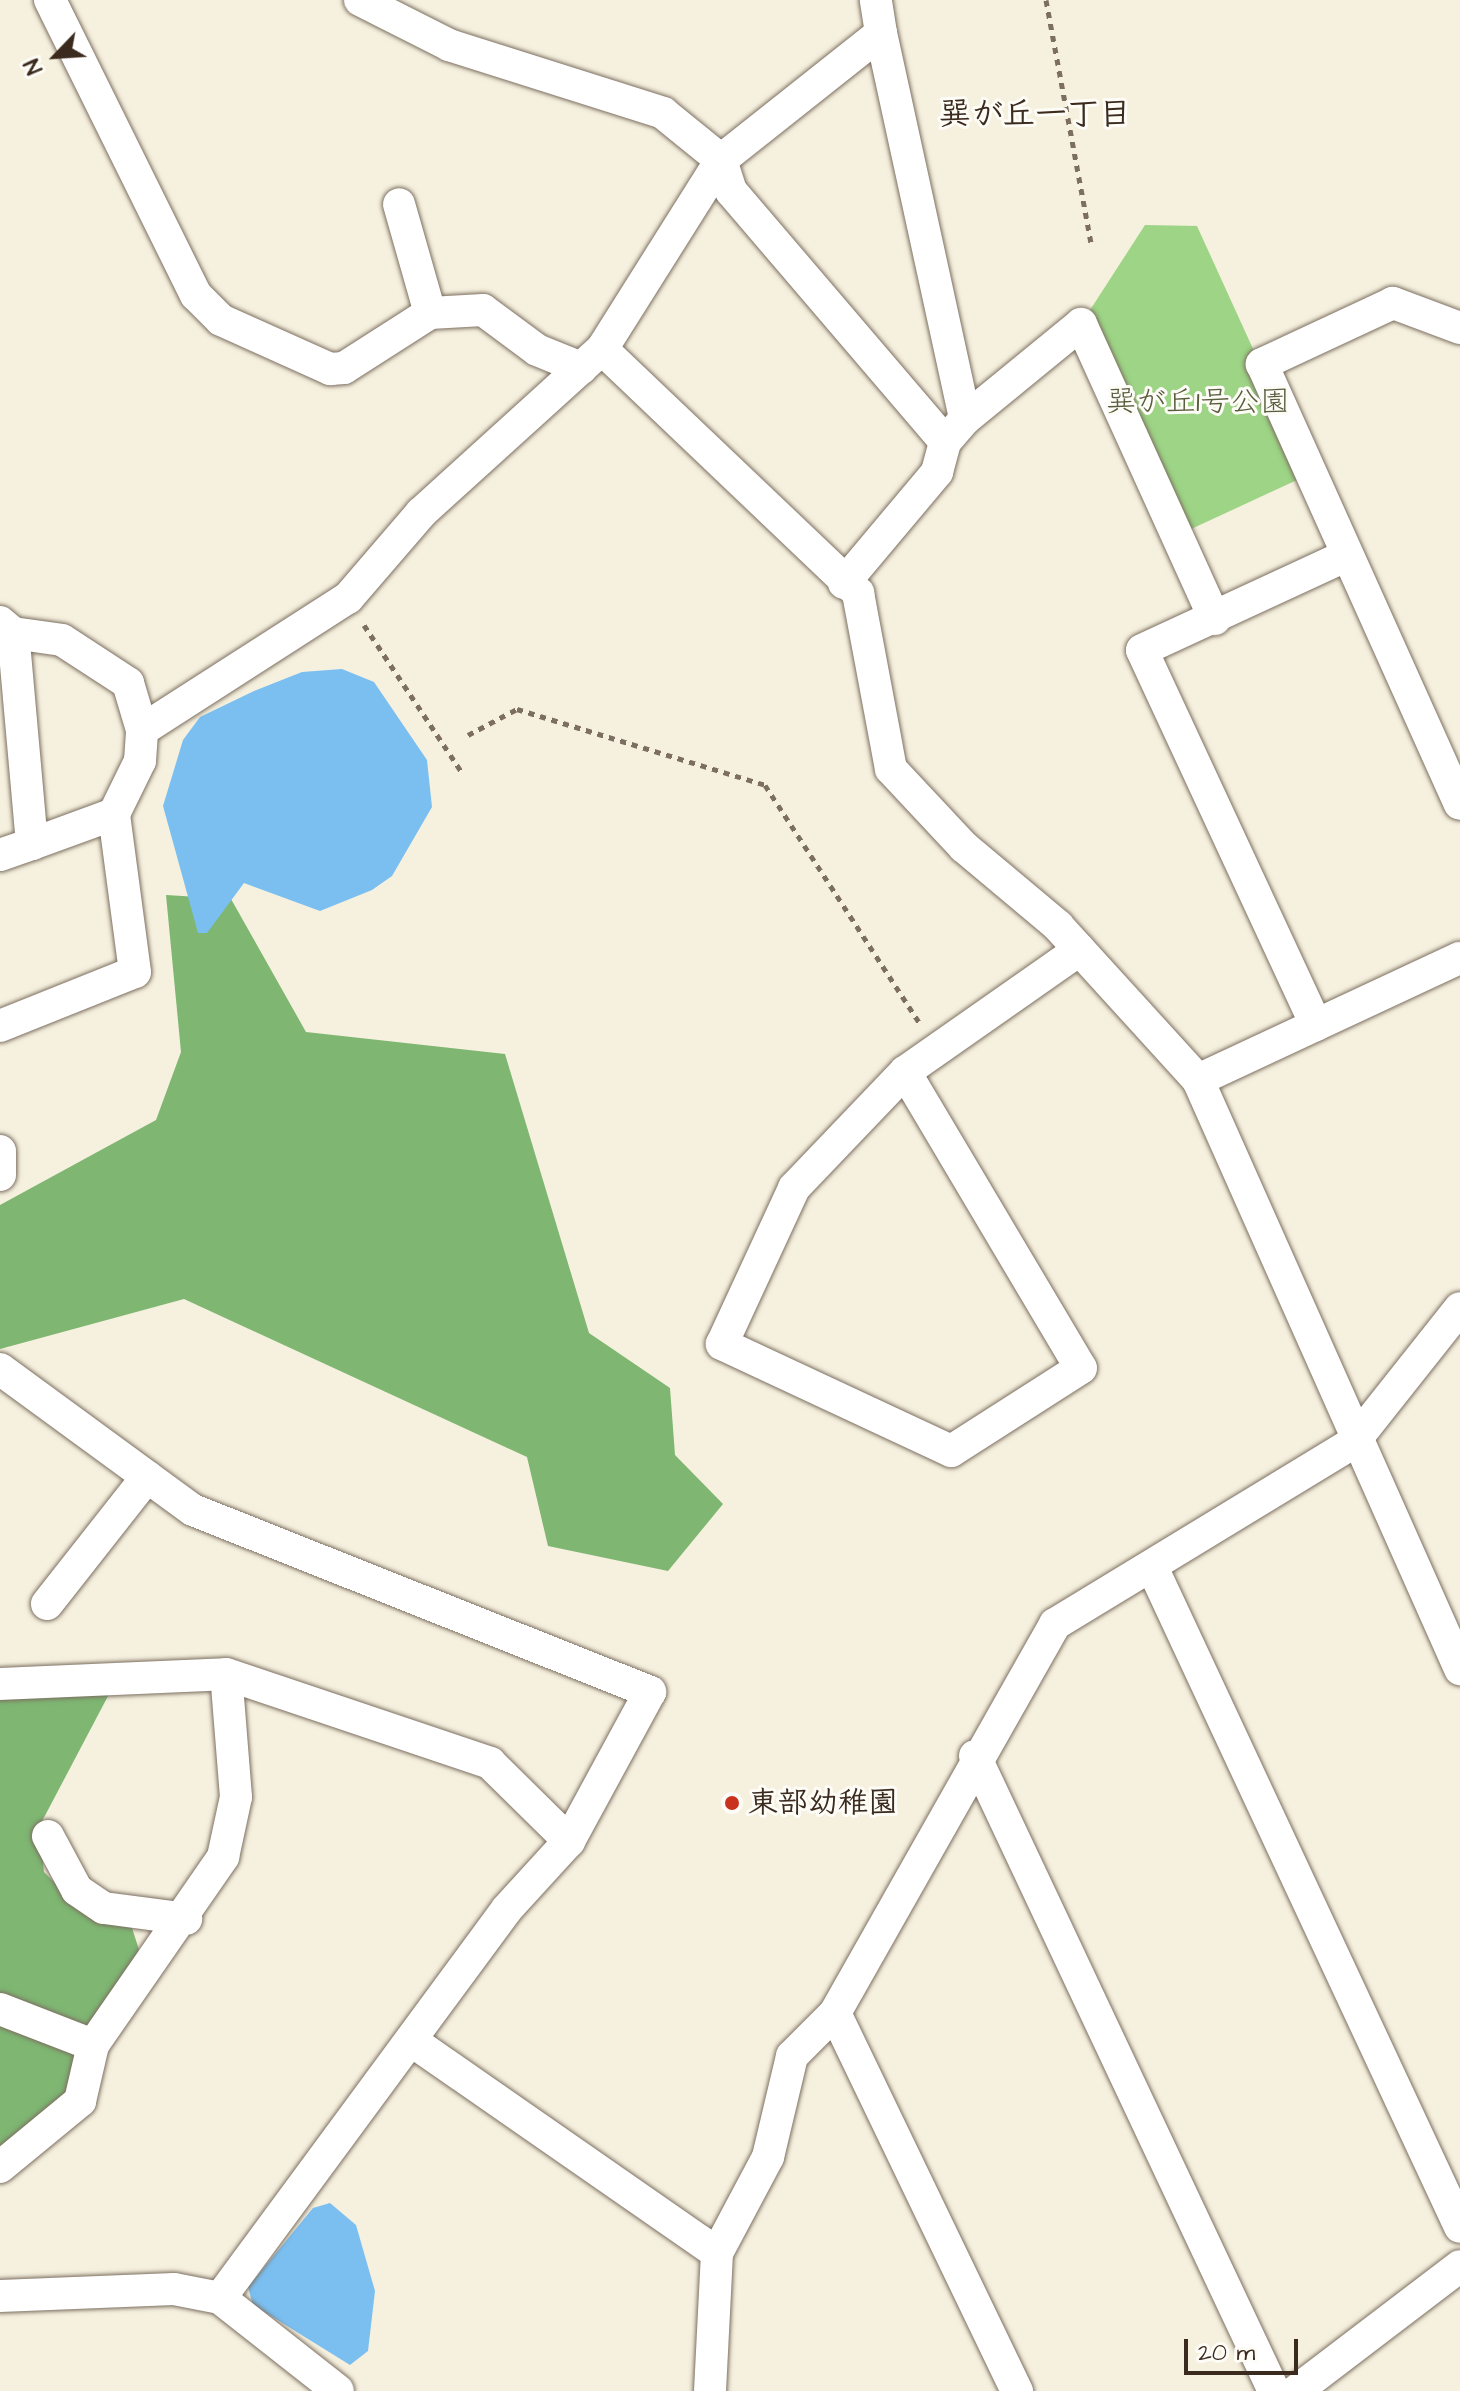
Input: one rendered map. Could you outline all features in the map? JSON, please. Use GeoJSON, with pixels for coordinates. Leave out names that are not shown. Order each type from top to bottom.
{"type":"FeatureCollection","features":[{"type":"Feature","properties":{"kind":"street"},"geometry":{"type":"LineString","coordinates":[[50,0],[207,308],[330,369],[344,368],[430,313],[483,310],[537,350],[592,358],[858,593],[891,769],[1079,950],[1198,1080],[1353,1443],[1460,1669]]}},
{"type":"Feature","properties":{"kind":"street"},"geometry":{"type":"LineString","coordinates":[[360,0],[449,45],[663,113],[721,160],[731,191],[955,430]]}},
{"type":"Feature","properties":{"kind":"street"},"geometry":{"type":"LineString","coordinates":[[876,0],[955,430]]}},
{"type":"Feature","properties":{"kind":"street"},"geometry":{"type":"LineString","coordinates":[[142,730],[348,598],[421,513],[592,358],[721,160],[881,33]]}},
{"type":"Feature","properties":{"kind":"street"},"geometry":{"type":"LineString","coordinates":[[399,204],[430,313]]}},
{"type":"Feature","properties":{"kind":"street"},"geometry":{"type":"LineString","coordinates":[[1460,328],[1393,303],[1262,364],[1345,556],[1460,804]]}},
{"type":"Feature","properties":{"kind":"street"},"geometry":{"type":"LineString","coordinates":[[844,583],[937,472],[955,430],[1081,324],[1215,619]]}},
{"type":"Feature","properties":{"kind":"street"},"geometry":{"type":"LineString","coordinates":[[1316,1025],[1142,650],[1215,619],[1345,556]]}},
{"type":"Feature","properties":{"kind":"street"},"geometry":{"type":"LineString","coordinates":[[0,1026],[135,972],[114,814],[140,761],[142,730],[128,683],[62,640],[7,628],[32,844]]}},
{"type":"Feature","properties":{"kind":"street"},"geometry":{"type":"LineString","coordinates":[[0,855],[114,814]]}},
{"type":"Feature","properties":{"kind":"street"},"geometry":{"type":"LineString","coordinates":[[905,1072],[1081,1368],[951,1451],[722,1344],[794,1188],[905,1072],[1079,950]]}},
{"type":"Feature","properties":{"kind":"street"},"geometry":{"type":"LineString","coordinates":[[1198,1080],[1460,958]]}},
{"type":"Feature","properties":{"kind":"street"},"geometry":{"type":"LineString","coordinates":[[0,1151],[0,1175]]}},
{"type":"Feature","properties":{"kind":"street"},"geometry":{"type":"LineString","coordinates":[[710,2391],[717,2253],[768,2157],[792,2056],[835,2013],[975,1756],[1055,1624],[1353,1443],[1460,1308]]}},
{"type":"Feature","properties":{"kind":"street"},"geometry":{"type":"LineString","coordinates":[[0,1369],[193,1510],[650,1692],[569,1841],[507,1909],[220,2298]]}},
{"type":"Feature","properties":{"kind":"street"},"geometry":{"type":"LineString","coordinates":[[47,1604],[147,1477]]}},
{"type":"Feature","properties":{"kind":"street"},"geometry":{"type":"LineString","coordinates":[[1152,1567],[1460,2227]]}},
{"type":"Feature","properties":{"kind":"street"},"geometry":{"type":"LineString","coordinates":[[0,1684],[226,1674],[490,1763],[569,1841]]}},
{"type":"Feature","properties":{"kind":"street"},"geometry":{"type":"LineString","coordinates":[[0,2167],[80,2101],[93,2045],[186,1919],[233,1824],[226,1674]]}},
{"type":"Feature","properties":{"kind":"street"},"geometry":{"type":"LineString","coordinates":[[975,1756],[1274,2391]]}},
{"type":"Feature","properties":{"kind":"street"},"geometry":{"type":"LineString","coordinates":[[48,1836],[77,1890],[104,1908],[186,1919]]}},
{"type":"Feature","properties":{"kind":"street"},"geometry":{"type":"LineString","coordinates":[[0,2009],[93,2045]]}},
{"type":"Feature","properties":{"kind":"street"},"geometry":{"type":"LineString","coordinates":[[835,2013],[1017,2391]]}},
{"type":"Feature","properties":{"kind":"street"},"geometry":{"type":"LineString","coordinates":[[412,2041],[717,2253]]}},
{"type":"Feature","properties":{"kind":"street"},"geometry":{"type":"LineString","coordinates":[[1296,2391],[1460,2266]]}},
{"type":"Feature","properties":{"kind":"street"},"geometry":{"type":"LineString","coordinates":[[0,2296],[174,2289],[220,2298],[338,2391]]}},
{"type":"Feature","properties":{"kind":"path"},"geometry":{"type":"LineString","coordinates":[[1046,0],[1092,247]]}},
{"type":"Feature","properties":{"kind":"path"},"geometry":{"type":"LineString","coordinates":[[348,598],[461,771]]}},
{"type":"Feature","properties":{"kind":"path"},"geometry":{"type":"LineString","coordinates":[[468,735],[517,709],[765,785],[937,1050]]}},
{"type":"Feature","properties":{"kind":"green space","name":"巽が丘1号公園"},"geometry":{"type":"Polygon","coordinates":[[[1145,225],[1197,226],[1310,474],[1176,536],[1081,324],[1145,225]]]}},
{"type":"Feature","properties":{"kind":"green space"},"geometry":{"type":"Polygon","coordinates":[[[166,895],[231,899],[306,1032],[505,1054],[589,1333],[670,1388],[675,1455],[723,1504],[668,1571],[548,1546],[527,1457],[184,1299],[0,1349],[0,1205],[156,1120],[181,1052],[166,895]]]}},
{"type":"Feature","properties":{"kind":"green space"},"geometry":{"type":"Polygon","coordinates":[[[117,1679],[39,1827],[44,1872],[74,1902],[123,1900],[142,1959],[50,2147],[6,2157],[0,2152],[0,1681],[117,1679]]]}},
{"type":"Feature","properties":{"kind":"water"},"geometry":{"type":"Polygon","coordinates":[[[342,669],[374,682],[427,760],[432,807],[392,876],[372,890],[320,911],[244,883],[207,933],[198,933],[163,806],[183,740],[200,717],[254,691],[302,672],[342,669]]]}},
{"type":"Feature","properties":{"kind":"water"},"geometry":{"type":"Polygon","coordinates":[[[330,2203],[356,2225],[375,2291],[368,2351],[350,2365],[253,2305],[248,2287],[313,2208],[330,2203]]]}},
{"type":"Feature","properties":{"kind":"place","name":"東部幼稚園"},"geometry":{"type":"Point","coordinates":[732,1803]}},
{"type":"Feature","properties":{"kind":"district","name":"巽が丘一丁目"},"geometry":{"type":"Point","coordinates":[1035,115]}}]}
